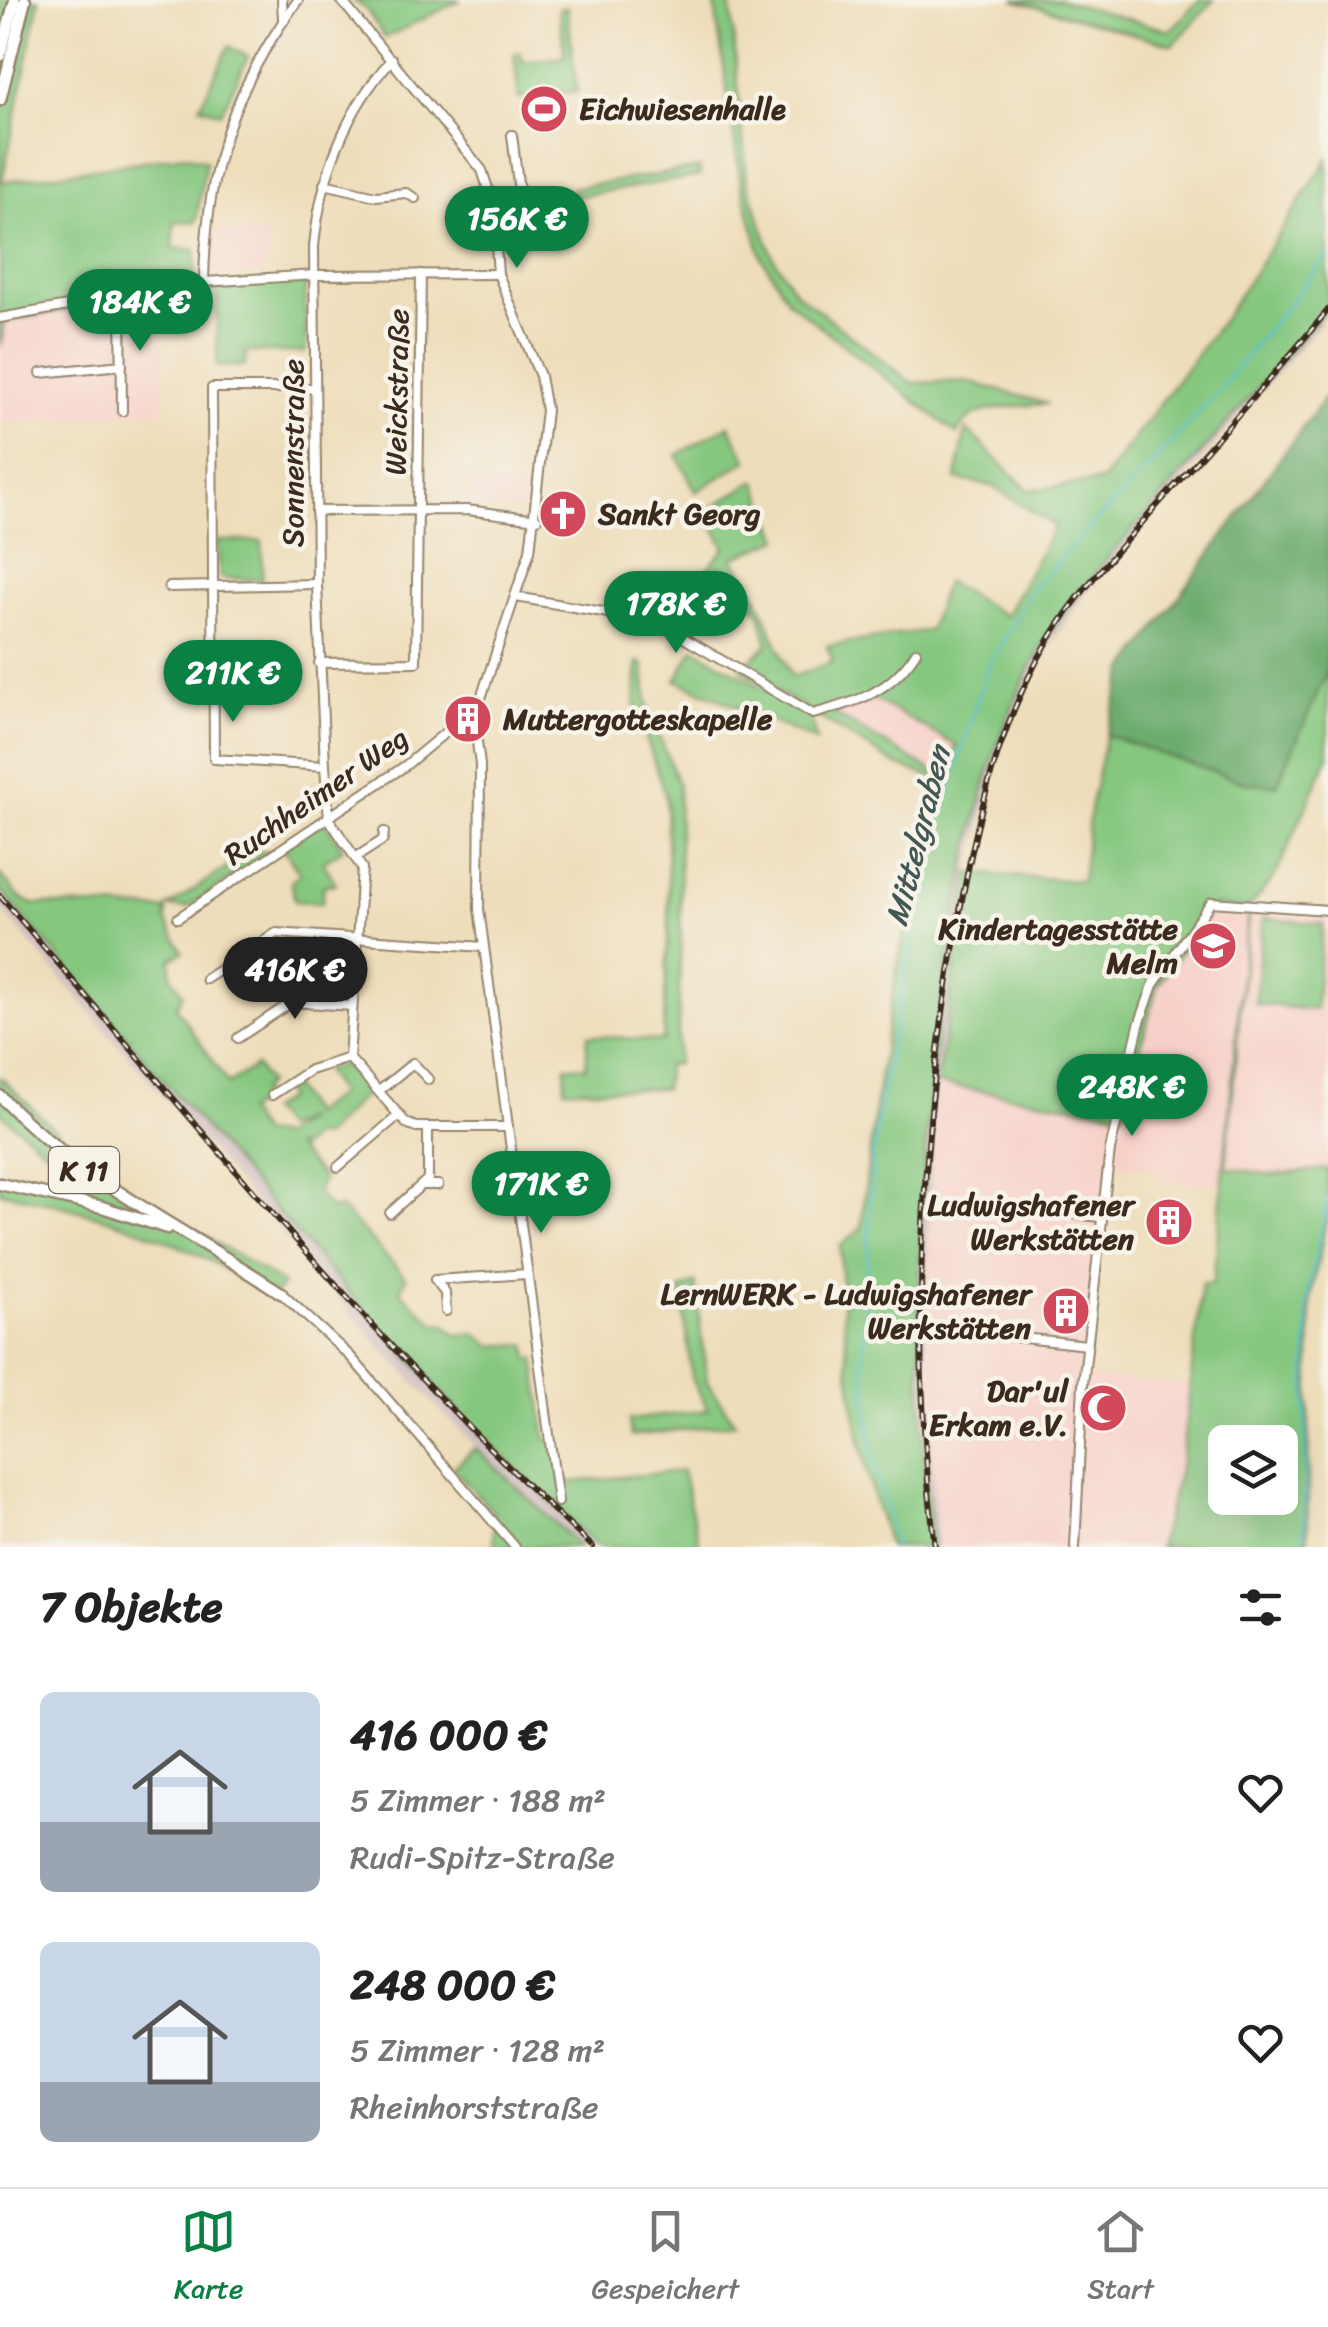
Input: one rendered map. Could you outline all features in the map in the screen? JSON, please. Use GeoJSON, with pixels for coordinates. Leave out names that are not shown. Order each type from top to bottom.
{"type":"FeatureCollection","features":[{"type":"Feature","properties":{"kind":"highway"},"geometry":{"type":"LineString","coordinates":[[0,100],[25,0]]}},
{"type":"Feature","properties":{"kind":"highway"},"geometry":{"type":"LineString","coordinates":[[0,56],[13,3]]}},
{"type":"Feature","properties":{"kind":"highway","name":"K 11"},"geometry":{"type":"LineString","coordinates":[[0,1096],[59,1152],[178,1231]]}},
{"type":"Feature","properties":{"kind":"highway","name":"K 11"},"geometry":{"type":"LineString","coordinates":[[0,1184],[102,1207],[178,1231]]}},
{"type":"Feature","properties":{"kind":"highway"},"geometry":{"type":"LineString","coordinates":[[178,1231],[281,1293]]}},
{"type":"Feature","properties":{"kind":"street"},"geometry":{"type":"LineString","coordinates":[[282,0],[283,19]]}},
{"type":"Feature","properties":{"kind":"street"},"geometry":{"type":"LineString","coordinates":[[204,282],[208,205],[226,129],[245,82],[298,0]]}},
{"type":"Feature","properties":{"kind":"street"},"geometry":{"type":"LineString","coordinates":[[341,0],[482,170],[493,204],[498,274],[544,394],[536,520],[516,597],[476,706],[480,764],[478,877],[558,1502]]}},
{"type":"Feature","properties":{"kind":"street","name":"Sonnenstraße"},"geometry":{"type":"LineString","coordinates":[[350,1058],[362,868],[329,815],[325,766],[316,584],[314,246],[324,184],[347,124],[392,59]]}},
{"type":"Feature","properties":{"kind":"street"},"geometry":{"type":"LineString","coordinates":[[496,241],[522,215],[512,135]]}},
{"type":"Feature","properties":{"kind":"street"},"geometry":{"type":"LineString","coordinates":[[324,184],[376,196],[406,192],[414,198]]}},
{"type":"Feature","properties":{"kind":"street","name":"Weickstraße"},"geometry":{"type":"LineString","coordinates":[[319,663],[416,662],[422,274]]}},
{"type":"Feature","properties":{"kind":"street"},"geometry":{"type":"LineString","coordinates":[[0,318],[204,282],[316,275],[498,274]]}},
{"type":"Feature","properties":{"kind":"street"},"geometry":{"type":"LineString","coordinates":[[122,296],[122,412]]}},
{"type":"Feature","properties":{"kind":"street"},"geometry":{"type":"LineString","coordinates":[[41,373],[122,364]]}},
{"type":"Feature","properties":{"kind":"street"},"geometry":{"type":"LineString","coordinates":[[315,388],[212,388],[214,759],[325,766]]}},
{"type":"Feature","properties":{"kind":"street"},"geometry":{"type":"LineString","coordinates":[[316,510],[467,510],[536,520]]}},
{"type":"Feature","properties":{"kind":"street"},"geometry":{"type":"LineString","coordinates":[[168,587],[316,584]]}},
{"type":"Feature","properties":{"kind":"street"},"geometry":{"type":"LineString","coordinates":[[516,597],[654,621],[813,714],[874,695],[890,684],[916,652]]}},
{"type":"Feature","properties":{"kind":"street"},"geometry":{"type":"LineString","coordinates":[[214,694],[262,693]]}},
{"type":"Feature","properties":{"kind":"street","name":"Ruchheimer Weg"},"geometry":{"type":"LineString","coordinates":[[178,918],[405,766],[476,706]]}},
{"type":"Feature","properties":{"kind":"street"},"geometry":{"type":"LineString","coordinates":[[355,858],[383,840],[384,832]]}},
{"type":"Feature","properties":{"kind":"street"},"geometry":{"type":"LineString","coordinates":[[1075,1547],[1083,1384],[1100,1217],[1139,1025],[1153,985],[1210,902],[1328,910]]}},
{"type":"Feature","properties":{"kind":"street"},"geometry":{"type":"LineString","coordinates":[[206,979],[276,933],[484,947]]}},
{"type":"Feature","properties":{"kind":"street"},"geometry":{"type":"LineString","coordinates":[[238,1038],[292,1002],[352,1006]]}},
{"type":"Feature","properties":{"kind":"street"},"geometry":{"type":"LineString","coordinates":[[409,1052],[413,1063],[428,1079]]}},
{"type":"Feature","properties":{"kind":"street"},"geometry":{"type":"LineString","coordinates":[[272,1095],[310,1070],[350,1058],[406,1122],[428,1128],[508,1127]]}},
{"type":"Feature","properties":{"kind":"street"},"geometry":{"type":"LineString","coordinates":[[379,1091],[413,1063]]}},
{"type":"Feature","properties":{"kind":"street"},"geometry":{"type":"LineString","coordinates":[[338,1168],[399,1115]]}},
{"type":"Feature","properties":{"kind":"street"},"geometry":{"type":"LineString","coordinates":[[390,1213],[428,1179],[428,1128]]}},
{"type":"Feature","properties":{"kind":"street"},"geometry":{"type":"LineString","coordinates":[[422,1185],[438,1185]]}},
{"type":"Feature","properties":{"kind":"street"},"geometry":{"type":"LineString","coordinates":[[1009,1206],[1100,1217]]}},
{"type":"Feature","properties":{"kind":"street"},"geometry":{"type":"LineString","coordinates":[[446,1311],[445,1293],[435,1280],[527,1274]]}},
{"type":"Feature","properties":{"kind":"street"},"geometry":{"type":"LineString","coordinates":[[281,1293],[350,1356],[513,1544]]}},
{"type":"Feature","properties":{"kind":"street"},"geometry":{"type":"LineString","coordinates":[[996,1335],[1086,1345]]}},
{"type":"Feature","properties":{"kind":"shaded area"},"geometry":{"type":"Polygon","coordinates":[[[211,230],[269,235],[268,264],[263,264],[263,273],[210,275],[211,230]]]}},
{"type":"Feature","properties":{"kind":"shaded area"},"geometry":{"type":"Polygon","coordinates":[[[163,293],[163,411],[0,424],[0,347],[5,321],[163,293]]]}},
{"type":"Feature","properties":{"kind":"shaded area"},"geometry":{"type":"Polygon","coordinates":[[[1328,306],[1318,326],[1084,595],[1035,669],[1001,747],[969,873],[934,1112],[925,1316],[938,1547],[933,1547],[919,1316],[928,1112],[951,944],[974,822],[996,745],[1030,667],[1080,592],[1328,306]]]}},
{"type":"Feature","properties":{"kind":"shaded area"},"geometry":{"type":"Polygon","coordinates":[[[471,481],[532,488],[530,512],[468,505],[471,481]]]}},
{"type":"Feature","properties":{"kind":"shaded area"},"geometry":{"type":"Polygon","coordinates":[[[874,699],[957,747],[941,777],[831,712],[874,699]]]}},
{"type":"Feature","properties":{"kind":"shaded area"},"geometry":{"type":"Polygon","coordinates":[[[0,889],[385,1334],[517,1472],[598,1547],[580,1547],[515,1488],[376,1342],[0,908],[0,889]]]}},
{"type":"Feature","properties":{"kind":"shaded area"},"geometry":{"type":"Polygon","coordinates":[[[1212,906],[1249,909],[1220,1186],[1170,1181],[1153,1169],[1111,1163],[1087,1377],[1190,1385],[1181,1462],[1159,1547],[938,1547],[925,1316],[937,1084],[1122,1113],[1157,987],[1212,906]]]}},
{"type":"Feature","properties":{"kind":"shaded area"},"geometry":{"type":"Polygon","coordinates":[[[1252,909],[1328,914],[1328,989],[1320,995],[1319,1009],[1328,1011],[1328,1169],[1271,1175],[1226,1168],[1252,909]]]}},
{"type":"Feature","properties":{"kind":"green space"},"geometry":{"type":"Polygon","coordinates":[[[0,0],[39,0],[2,182],[185,155],[206,161],[196,222],[175,221],[173,248],[196,250],[195,278],[164,283],[163,293],[5,321],[0,347],[0,0]]]}},
{"type":"Feature","properties":{"kind":"green space"},"geometry":{"type":"Polygon","coordinates":[[[353,0],[461,0],[385,38],[366,9],[353,0]]]}},
{"type":"Feature","properties":{"kind":"green space"},"geometry":{"type":"Polygon","coordinates":[[[714,0],[728,0],[731,9],[747,183],[772,255],[796,293],[912,383],[966,381],[1048,404],[984,412],[963,424],[957,434],[789,302],[762,258],[741,184],[714,0]]]}},
{"type":"Feature","properties":{"kind":"green space"},"geometry":{"type":"Polygon","coordinates":[[[1014,0],[1061,0],[1170,31],[1199,0],[1214,0],[1173,45],[1014,0]]]}},
{"type":"Feature","properties":{"kind":"green space"},"geometry":{"type":"Polygon","coordinates":[[[567,8],[577,91],[519,99],[514,54],[521,53],[523,62],[565,57],[559,9],[567,8]]]}},
{"type":"Feature","properties":{"kind":"green space"},"geometry":{"type":"Polygon","coordinates":[[[229,46],[248,57],[221,113],[200,106],[229,46]]]}},
{"type":"Feature","properties":{"kind":"green space"},"geometry":{"type":"Polygon","coordinates":[[[1328,159],[1328,306],[1073,601],[1030,668],[989,770],[971,841],[943,992],[926,1150],[921,1229],[921,1388],[933,1547],[889,1547],[859,1436],[844,1323],[840,1246],[861,1229],[901,947],[944,782],[897,765],[741,669],[768,644],[759,612],[720,567],[683,606],[672,628],[661,622],[725,548],[706,511],[756,480],[780,539],[732,558],[759,601],[793,677],[833,662],[827,646],[929,630],[946,581],[1005,616],[1055,526],[992,486],[956,479],[966,429],[1028,490],[1102,481],[1226,315],[1328,159]],[[874,699],[832,713],[941,776],[957,746],[874,699]]]}},
{"type":"Feature","properties":{"kind":"green space"},"geometry":{"type":"Polygon","coordinates":[[[700,168],[700,176],[573,197],[572,188],[700,168]]]}},
{"type":"Feature","properties":{"kind":"green space"},"geometry":{"type":"Polygon","coordinates":[[[305,281],[306,352],[246,352],[245,366],[217,366],[217,286],[305,281]]]}},
{"type":"Feature","properties":{"kind":"green space"},"geometry":{"type":"Polygon","coordinates":[[[1328,393],[1328,669],[1277,785],[1246,783],[1106,735],[1126,669],[1328,393]]]}},
{"type":"Feature","properties":{"kind":"green space"},"geometry":{"type":"Polygon","coordinates":[[[729,425],[747,460],[696,492],[677,455],[729,425]]]}},
{"type":"Feature","properties":{"kind":"green space"},"geometry":{"type":"Polygon","coordinates":[[[217,541],[262,541],[262,580],[220,578],[217,541]]]}},
{"type":"Feature","properties":{"kind":"green space"},"geometry":{"type":"Polygon","coordinates":[[[694,648],[811,716],[816,741],[676,680],[694,648]]]}},
{"type":"Feature","properties":{"kind":"green space"},"geometry":{"type":"Polygon","coordinates":[[[638,662],[644,665],[647,704],[678,784],[681,934],[677,1064],[667,1065],[664,1089],[564,1089],[566,1066],[586,1067],[588,1035],[663,1041],[669,919],[666,798],[635,704],[638,662]]]}},
{"type":"Feature","properties":{"kind":"green space"},"geometry":{"type":"Polygon","coordinates":[[[1328,669],[1328,758],[1275,876],[1249,908],[1226,1167],[1271,1175],[1328,1169],[1328,1213],[1311,1295],[1307,1547],[1159,1547],[1181,1462],[1202,1283],[1213,1284],[1248,909],[1212,906],[1157,987],[1122,1113],[937,1084],[969,873],[1082,881],[1090,809],[1106,735],[1246,783],[1328,669]]]}},
{"type":"Feature","properties":{"kind":"green space"},"geometry":{"type":"Polygon","coordinates":[[[324,820],[343,849],[323,862],[336,884],[324,885],[322,903],[295,901],[291,881],[300,874],[283,847],[324,820]]]}},
{"type":"Feature","properties":{"kind":"green space"},"geometry":{"type":"Polygon","coordinates":[[[252,851],[270,852],[186,908],[168,907],[252,851]]]}},
{"type":"Feature","properties":{"kind":"green space"},"geometry":{"type":"Polygon","coordinates":[[[0,874],[20,898],[33,904],[167,910],[166,921],[183,952],[171,959],[171,975],[183,993],[176,1007],[228,1084],[256,1066],[268,1084],[261,1089],[263,1100],[246,1112],[261,1133],[281,1137],[307,1118],[284,1129],[269,1110],[287,1098],[284,1092],[292,1086],[311,1114],[339,1094],[324,1070],[344,1064],[367,1092],[323,1137],[314,1136],[299,1149],[293,1146],[323,1178],[317,1193],[331,1209],[341,1208],[406,1278],[400,1291],[435,1324],[445,1324],[456,1335],[475,1333],[491,1346],[527,1344],[529,1359],[535,1359],[546,1439],[557,1445],[562,1483],[682,1471],[700,1547],[598,1547],[440,1391],[290,1227],[0,889],[0,874]]]}},
{"type":"Feature","properties":{"kind":"green space"},"geometry":{"type":"Polygon","coordinates":[[[1263,918],[1323,924],[1315,1010],[1255,1004],[1263,918]]]}},
{"type":"Feature","properties":{"kind":"green space"},"geometry":{"type":"Polygon","coordinates":[[[0,1077],[95,1169],[283,1284],[272,1298],[208,1260],[142,1231],[0,1192],[0,1175],[100,1195],[0,1113],[0,1077]]]}},
{"type":"Feature","properties":{"kind":"green space"},"geometry":{"type":"Polygon","coordinates":[[[695,1282],[707,1382],[735,1423],[631,1436],[629,1420],[708,1410],[692,1379],[681,1290],[695,1282]]]}},
{"type":"Feature","properties":{"kind":"green space"},"geometry":{"type":"Polygon","coordinates":[[[475,1448],[580,1547],[494,1547],[494,1513],[453,1468],[475,1448]]]}},
{"type":"Feature","properties":{"kind":"waterway","name":"Mittelgraben"},"geometry":{"type":"LineString","coordinates":[[895,1547],[872,1450],[863,1359],[873,1155],[884,1078],[936,830],[988,667],[1032,590],[1216,394],[1328,255]]}},
{"type":"Feature","properties":{"kind":"waterway"},"geometry":{"type":"LineString","coordinates":[[1304,1547],[1308,1296],[1328,1198]]}},
{"type":"Feature","properties":{"kind":"railway"},"geometry":{"type":"LineString","coordinates":[[935,1547],[922,1390],[927,1151],[946,994],[966,879],[992,772],[1016,704],[1050,638],[1073,604],[1328,310]]}},
{"type":"Feature","properties":{"kind":"railway"},"geometry":{"type":"LineString","coordinates":[[0,896],[361,1312],[513,1471],[593,1547]]}},
{"type":"Feature","properties":{"kind":"place","name":"Eichwiesenhalle"},"geometry":{"type":"Point","coordinates":[544,109]}},
{"type":"Feature","properties":{"kind":"place","name":"Sankt Georg"},"geometry":{"type":"Point","coordinates":[563,514]}},
{"type":"Feature","properties":{"kind":"place","name":"Muttergotteskapelle"},"geometry":{"type":"Point","coordinates":[468,719]}},
{"type":"Feature","properties":{"kind":"place","name":"Kindertagesstätte Melm"},"geometry":{"type":"Point","coordinates":[1213,946]}},
{"type":"Feature","properties":{"kind":"place","name":"Ludwigshafener Werkstätten"},"geometry":{"type":"Point","coordinates":[1169,1222]}},
{"type":"Feature","properties":{"kind":"place","name":"LernWERK - Ludwigshafener Werkstätten"},"geometry":{"type":"Point","coordinates":[1066,1311]}},
{"type":"Feature","properties":{"kind":"place","name":"Dar'ul Erkam e.V."},"geometry":{"type":"Point","coordinates":[1103,1408]}}]}
